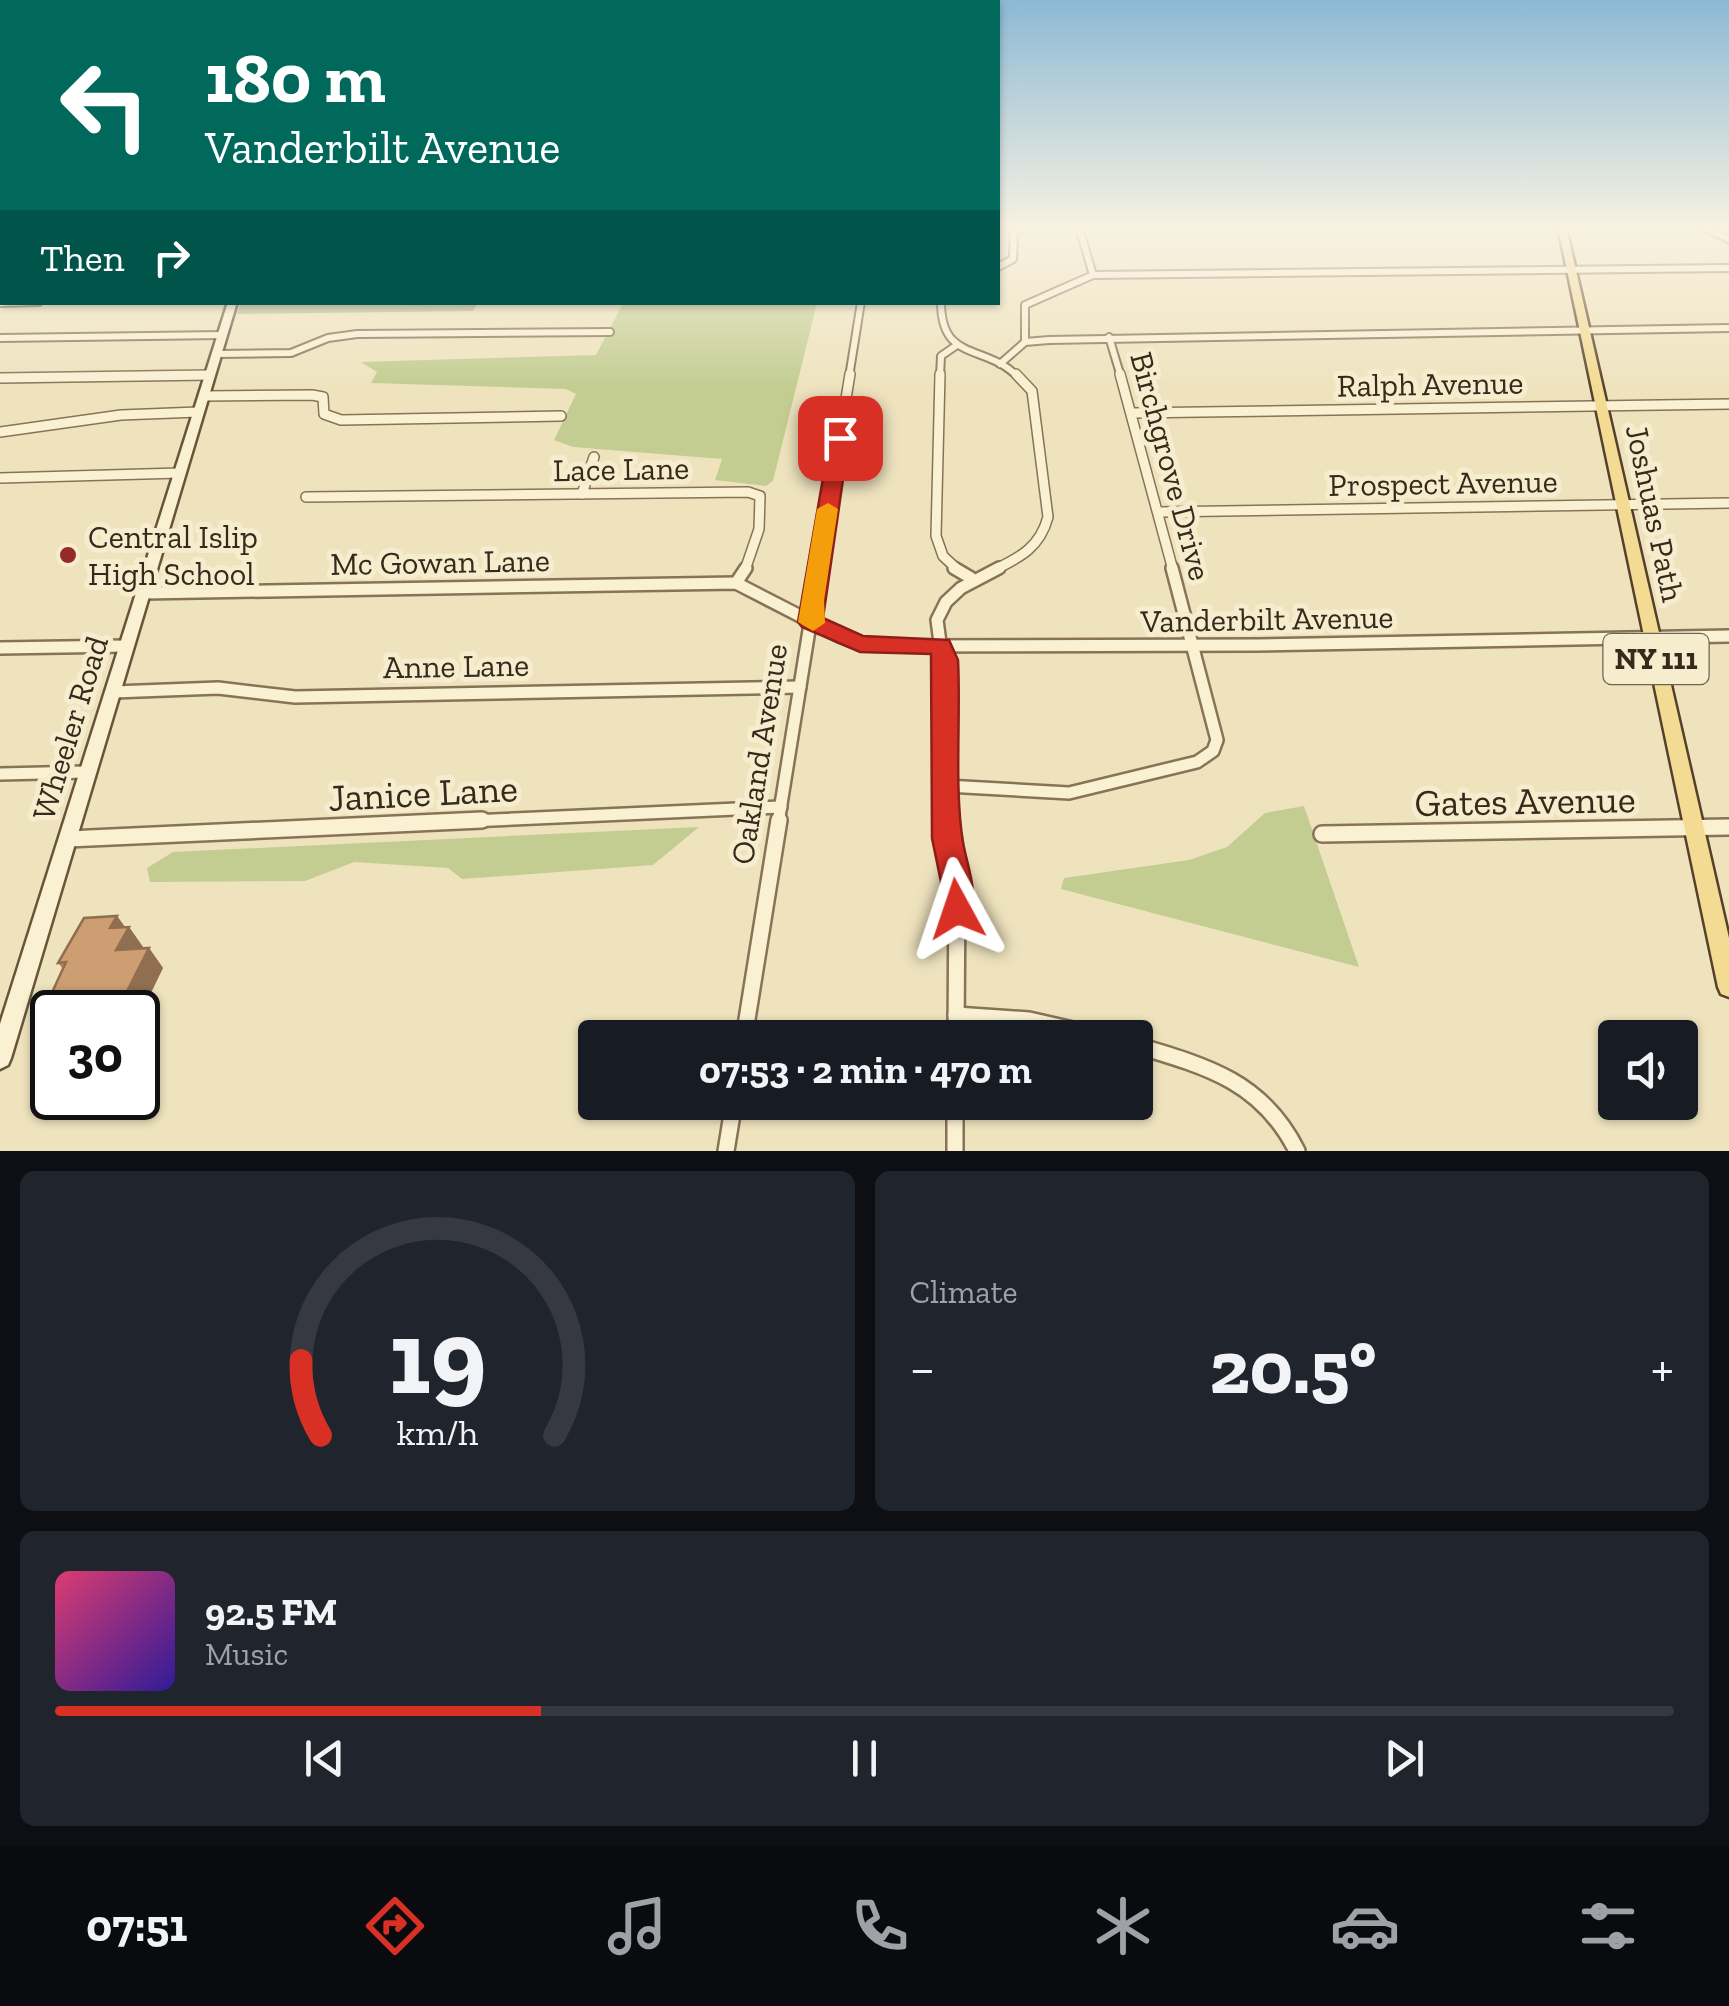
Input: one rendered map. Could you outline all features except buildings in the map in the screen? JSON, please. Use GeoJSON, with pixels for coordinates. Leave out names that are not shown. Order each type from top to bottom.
{"type":"FeatureCollection","features":[{"type":"Feature","properties":{"kind":"main road","name":"Joshuas Path"},"geometry":{"type":"LineString","coordinates":[[1573,281],[1729,987]]}},
{"type":"Feature","properties":{"kind":"main road","name":"Wheeler Road"},"geometry":{"type":"LineString","coordinates":[[0,1058],[232,305]]}},
{"type":"Feature","properties":{"kind":"street"},"geometry":{"type":"LineString","coordinates":[[1025,342],[1022,310],[1026,305],[1080,281]]}},
{"type":"Feature","properties":{"kind":"street","name":"Oakland Avenue"},"geometry":{"type":"LineString","coordinates":[[747,1020],[861,305]]}},
{"type":"Feature","properties":{"kind":"street"},"geometry":{"type":"LineString","coordinates":[[941,305],[942,334],[956,346],[1000,364],[1026,380],[1032,391],[1047,528],[1042,539],[1019,558],[971,578],[954,592],[937,620],[945,660],[947,838],[957,882],[956,1020]]}},
{"type":"Feature","properties":{"kind":"street"},"geometry":{"type":"LineString","coordinates":[[1000,364],[1025,342],[1108,337],[1729,328]]}},
{"type":"Feature","properties":{"kind":"street"},"geometry":{"type":"LineString","coordinates":[[217,354],[290,353],[343,334],[610,332]]}},
{"type":"Feature","properties":{"kind":"street"},"geometry":{"type":"LineString","coordinates":[[0,338],[222,335]]}},
{"type":"Feature","properties":{"kind":"street","name":"Birchgrove Drive"},"geometry":{"type":"LineString","coordinates":[[947,786],[1069,792],[1197,762],[1212,751],[1217,740],[1132,412],[1108,337]]}},
{"type":"Feature","properties":{"kind":"street"},"geometry":{"type":"LineString","coordinates":[[956,346],[941,356],[940,364],[936,536],[937,549],[944,560],[971,578]]}},
{"type":"Feature","properties":{"kind":"street"},"geometry":{"type":"LineString","coordinates":[[0,378],[210,375]]}},
{"type":"Feature","properties":{"kind":"street"},"geometry":{"type":"LineString","coordinates":[[204,396],[312,395],[323,397],[324,414],[341,420],[561,416]]}},
{"type":"Feature","properties":{"kind":"street","name":"Ralph Avenue"},"geometry":{"type":"LineString","coordinates":[[1132,412],[1729,404]]}},
{"type":"Feature","properties":{"kind":"street"},"geometry":{"type":"LineString","coordinates":[[0,432],[120,415],[198,412]]}},
{"type":"Feature","properties":{"kind":"street"},"geometry":{"type":"LineString","coordinates":[[582,494],[594,457]]}},
{"type":"Feature","properties":{"kind":"street"},"geometry":{"type":"LineString","coordinates":[[0,478],[180,474]]}},
{"type":"Feature","properties":{"kind":"street","name":"Lace Lane"},"geometry":{"type":"LineString","coordinates":[[306,497],[748,492],[760,496],[762,508],[746,571],[736,583]]}},
{"type":"Feature","properties":{"kind":"street","name":"Prospect Avenue"},"geometry":{"type":"LineString","coordinates":[[1158,512],[1729,503]]}},
{"type":"Feature","properties":{"kind":"street"},"geometry":{"type":"LineString","coordinates":[[736,583],[810,622]]}},
{"type":"Feature","properties":{"kind":"street","name":"Mc Gowan Lane"},"geometry":{"type":"LineString","coordinates":[[144,593],[736,583]]}},
{"type":"Feature","properties":{"kind":"street","name":"Vanderbilt Avenue"},"geometry":{"type":"LineString","coordinates":[[810,622],[860,644],[940,646],[1194,646],[1729,636]]}},
{"type":"Feature","properties":{"kind":"street"},"geometry":{"type":"LineString","coordinates":[[0,648],[126,646]]}},
{"type":"Feature","properties":{"kind":"street","name":"Anne Lane"},"geometry":{"type":"LineString","coordinates":[[114,692],[218,688],[296,696],[800,687]]}},
{"type":"Feature","properties":{"kind":"street"},"geometry":{"type":"LineString","coordinates":[[0,774],[86,772]]}},
{"type":"Feature","properties":{"kind":"street","name":"Janice Lane"},"geometry":{"type":"LineString","coordinates":[[67,839],[781,806]]}},
{"type":"Feature","properties":{"kind":"street","name":"Gates Avenue"},"geometry":{"type":"LineString","coordinates":[[1322,834],[1729,827]]}},
{"type":"Feature","properties":{"kind":"street"},"geometry":{"type":"LineString","coordinates":[[956,1016],[1005,1020]]}},
{"type":"Feature","properties":{"kind":"street"},"geometry":{"type":"LineString","coordinates":[[1153,1050],[1214,1069],[1249,1088],[1276,1114],[1296,1151]]}},
{"type":"Feature","properties":{"kind":"street"},"geometry":{"type":"LineString","coordinates":[[726,1151],[731,1120]]}},
{"type":"Feature","properties":{"kind":"street"},"geometry":{"type":"LineString","coordinates":[[956,1120],[956,1151]]}},
{"type":"Feature","properties":{"kind":"green space"},"geometry":{"type":"Polygon","coordinates":[[[240,305],[476,305],[473,311],[237,314],[240,305]]]}},
{"type":"Feature","properties":{"kind":"green space"},"geometry":{"type":"Polygon","coordinates":[[[622,305],[817,305],[773,481],[766,486],[715,480],[722,459],[573,447],[554,440],[576,394],[566,389],[371,383],[377,372],[361,362],[596,355],[622,305]]]}},
{"type":"Feature","properties":{"kind":"green space"},"geometry":{"type":"Polygon","coordinates":[[[1304,806],[1359,967],[1061,889],[1064,878],[1189,860],[1227,847],[1265,813],[1304,806]]]}},
{"type":"Feature","properties":{"kind":"green space"},"geometry":{"type":"Polygon","coordinates":[[[699,827],[653,865],[462,879],[448,868],[354,862],[305,881],[150,882],[147,868],[173,852],[699,827]]]}},
{"type":"Feature","properties":{"kind":"slow traffic"},"geometry":{"type":"LineString","coordinates":[[813,623],[810,622],[828,509]]}},
{"type":"Feature","properties":{"kind":"place","name":"Central Islip High School"},"geometry":{"type":"Point","coordinates":[68,555]}},
{"type":"Feature","properties":{"kind":"route"},"geometry":{"type":"LineString","coordinates":[[840,438],[810,622],[860,644],[940,646],[945,660],[947,838],[957,882],[957,909]]}}]}
